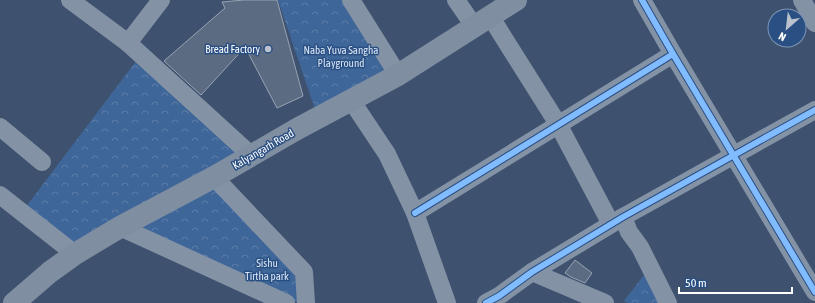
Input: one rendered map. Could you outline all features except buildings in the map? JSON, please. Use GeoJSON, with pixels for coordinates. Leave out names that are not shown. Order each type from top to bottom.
{"type":"FeatureCollection","features":[{"type":"Feature","properties":{"kind":"main road","name":"Kalyangarh Road"},"geometry":{"type":"LineString","coordinates":[[16,303],[50,272],[75,254],[120,227],[214,177],[398,75],[516,0]]}},
{"type":"Feature","properties":{"kind":"street"},"geometry":{"type":"LineString","coordinates":[[70,0],[128,43],[251,156]]}},
{"type":"Feature","properties":{"kind":"street"},"geometry":{"type":"LineString","coordinates":[[128,43],[161,0]]}},
{"type":"Feature","properties":{"kind":"street"},"geometry":{"type":"LineString","coordinates":[[351,0],[398,75]]}},
{"type":"Feature","properties":{"kind":"street"},"geometry":{"type":"LineString","coordinates":[[456,0],[482,21],[558,124],[617,221],[629,232],[640,247],[668,303]]}},
{"type":"Feature","properties":{"kind":"street"},"geometry":{"type":"LineString","coordinates":[[642,0],[672,54],[815,292]]}},
{"type":"Feature","properties":{"kind":"street"},"geometry":{"type":"LineString","coordinates":[[802,0],[815,23]]}},
{"type":"Feature","properties":{"kind":"street"},"geometry":{"type":"LineString","coordinates":[[415,213],[672,54]]}},
{"type":"Feature","properties":{"kind":"street"},"geometry":{"type":"LineString","coordinates":[[351,100],[387,154],[415,213],[447,303]]}},
{"type":"Feature","properties":{"kind":"street"},"geometry":{"type":"LineString","coordinates":[[486,303],[499,296],[532,272],[617,221],[815,110]]}},
{"type":"Feature","properties":{"kind":"street"},"geometry":{"type":"LineString","coordinates":[[0,127],[42,162]]}},
{"type":"Feature","properties":{"kind":"street"},"geometry":{"type":"LineString","coordinates":[[214,177],[304,272],[306,303]]}},
{"type":"Feature","properties":{"kind":"street"},"geometry":{"type":"LineString","coordinates":[[0,194],[75,254]]}},
{"type":"Feature","properties":{"kind":"street"},"geometry":{"type":"LineString","coordinates":[[120,227],[286,303]]}},
{"type":"Feature","properties":{"kind":"street"},"geometry":{"type":"LineString","coordinates":[[532,272],[605,303]]}},
{"type":"Feature","properties":{"kind":"street"},"geometry":{"type":"LineString","coordinates":[[804,303],[815,296]]}},
{"type":"Feature","properties":{"kind":"green space","name":"Naba Yuva Sangha Playground"},"geometry":{"type":"Polygon","coordinates":[[[278,0],[353,0],[398,75],[318,118],[278,0]]]}},
{"type":"Feature","properties":{"kind":"green space","name":"Sishu Tirtha park"},"geometry":{"type":"Polygon","coordinates":[[[137,60],[251,155],[207,180],[300,272],[299,303],[127,225],[75,254],[22,212],[137,60]]]}},
{"type":"Feature","properties":{"kind":"green space"},"geometry":{"type":"Polygon","coordinates":[[[644,275],[663,303],[628,303],[624,301],[644,275]]]}},
{"type":"Feature","properties":{"kind":"cycle path"},"geometry":{"type":"LineString","coordinates":[[642,0],[815,292]]}},
{"type":"Feature","properties":{"kind":"cycle path"},"geometry":{"type":"LineString","coordinates":[[415,213],[673,54]]}},
{"type":"Feature","properties":{"kind":"cycle path"},"geometry":{"type":"LineString","coordinates":[[486,303],[499,296],[532,272],[623,217],[815,110]]}},
{"type":"Feature","properties":{"kind":"place","name":"Bread Factory"},"geometry":{"type":"Point","coordinates":[268,49]}}]}
